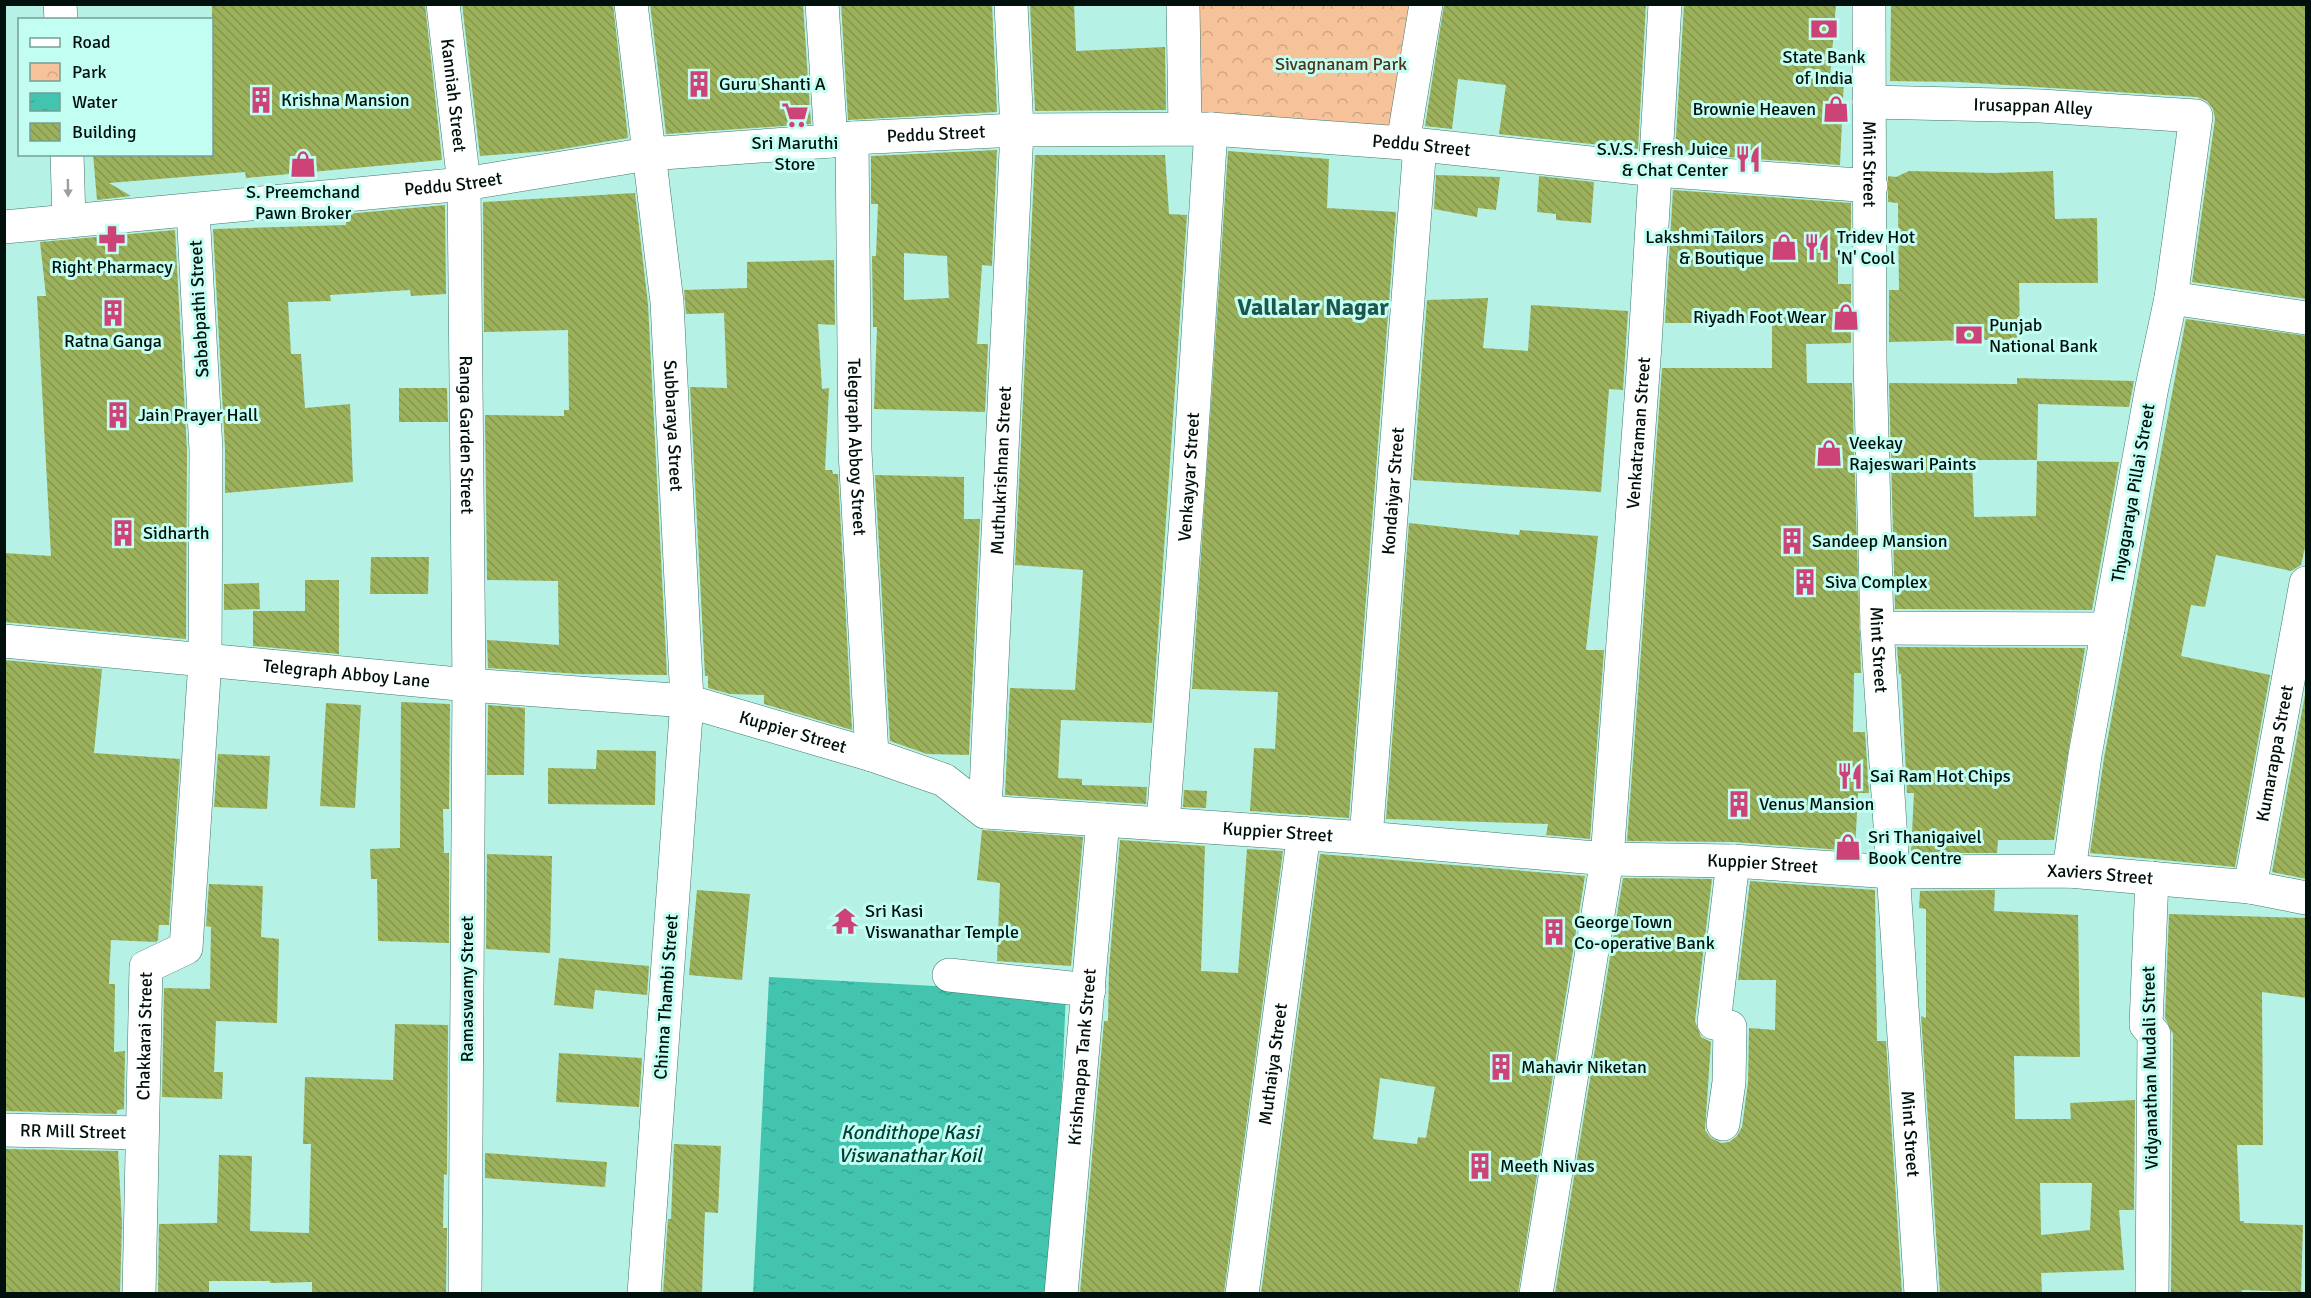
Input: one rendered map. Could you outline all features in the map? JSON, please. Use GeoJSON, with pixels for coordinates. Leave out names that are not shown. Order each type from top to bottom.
{"type":"FeatureCollection","features":[{"type":"Feature","properties":{"kind":"street","name":"Kanniah Street"},"geometry":{"type":"LineString","coordinates":[[443,4],[464,184]]}},
{"type":"Feature","properties":{"kind":"street","name":"Subbaraya Street"},"geometry":{"type":"LineString","coordinates":[[631,4],[667,302],[687,701]]}},
{"type":"Feature","properties":{"kind":"street","name":"Telegraph Abboy Street"},"geometry":{"type":"LineString","coordinates":[[822,4],[841,140],[872,755]]}},
{"type":"Feature","properties":{"kind":"street","name":"Muthukrishnan Street"},"geometry":{"type":"LineString","coordinates":[[985,812],[1017,130],[1011,4]]}},
{"type":"Feature","properties":{"kind":"street","name":"Venkayyar Street"},"geometry":{"type":"LineString","coordinates":[[1163,824],[1189,478],[1198,129],[1183,4]]}},
{"type":"Feature","properties":{"kind":"street","name":"Kondaiyar Street"},"geometry":{"type":"LineString","coordinates":[[1366,838],[1412,144],[1426,4]]}},
{"type":"Feature","properties":{"kind":"street","name":"Venkatraman Street"},"geometry":{"type":"LineString","coordinates":[[1536,1293],[1607,859],[1656,170],[1665,4]]}},
{"type":"Feature","properties":{"kind":"street","name":"Mint Street"},"geometry":{"type":"LineString","coordinates":[[1869,4],[1870,360],[1877,628],[1921,1293]]}},
{"type":"Feature","properties":{"kind":"street","name":"Irusappan Alley"},"geometry":{"type":"LineString","coordinates":[[1869,102],[2041,106],[2196,116]]}},
{"type":"Feature","properties":{"kind":"street","name":"Thyagaraya Pillai Street"},"geometry":{"type":"LineString","coordinates":[[2069,871],[2085,755],[2171,298],[2196,116]]}},
{"type":"Feature","properties":{"kind":"street","name":"Peddu Street"},"geometry":{"type":"LineString","coordinates":[[4,227],[464,184],[648,154],[1017,130],[1198,129],[1412,144],[1656,170],[1871,186]]}},
{"type":"Feature","properties":{"kind":"street"},"geometry":{"type":"LineString","coordinates":[[67,156],[69,221]]}},
{"type":"Feature","properties":{"kind":"street","name":"Ranga Garden Street"},"geometry":{"type":"LineString","coordinates":[[464,184],[469,685]]}},
{"type":"Feature","properties":{"kind":"street","name":"Sababpathi Street"},"geometry":{"type":"LineString","coordinates":[[193,210],[206,450],[205,660]]}},
{"type":"Feature","properties":{"kind":"street"},"geometry":{"type":"LineString","coordinates":[[2171,298],[2307,318]]}},
{"type":"Feature","properties":{"kind":"street","name":"Kumarappa Street"},"geometry":{"type":"LineString","coordinates":[[2250,887],[2307,583]]}},
{"type":"Feature","properties":{"kind":"street"},"geometry":{"type":"LineString","coordinates":[[1877,628],[2108,629]]}},
{"type":"Feature","properties":{"kind":"street","name":"Telegraph Abboy Lane"},"geometry":{"type":"LineString","coordinates":[[4,641],[469,685],[687,701]]}},
{"type":"Feature","properties":{"kind":"street","name":"Chakkarai Street"},"geometry":{"type":"LineString","coordinates":[[139,1293],[146,967],[186,948],[205,660]]}},
{"type":"Feature","properties":{"kind":"street","name":"Ramaswamy Street"},"geometry":{"type":"LineString","coordinates":[[465,1293],[469,685]]}},
{"type":"Feature","properties":{"kind":"street","name":"Kuppier Street"},"geometry":{"type":"LineString","coordinates":[[687,701],[872,755],[944,780],[985,812],[1304,833],[1607,859],[1733,861],[1892,872]]}},
{"type":"Feature","properties":{"kind":"street","name":"Chinna Thambi Street"},"geometry":{"type":"LineString","coordinates":[[644,1293],[687,701]]}},
{"type":"Feature","properties":{"kind":"street","name":"Krishnappa Tank Street"},"geometry":{"type":"LineString","coordinates":[[1061,1293],[1103,820]]}},
{"type":"Feature","properties":{"kind":"street","name":"Muthaiya Street"},"geometry":{"type":"LineString","coordinates":[[1242,1293],[1304,833]]}},
{"type":"Feature","properties":{"kind":"street"},"geometry":{"type":"LineString","coordinates":[[1723,1124],[1729,1083],[1730,1026],[1713,1023],[1733,861]]}},
{"type":"Feature","properties":{"kind":"street","name":"Xaviers Street"},"geometry":{"type":"LineString","coordinates":[[1892,872],[2069,871],[2250,887],[2307,898]]}},
{"type":"Feature","properties":{"kind":"street","name":"Vidyanathan Mudali Street"},"geometry":{"type":"LineString","coordinates":[[2152,878],[2146,1025],[2154,1034],[2152,1293]]}},
{"type":"Feature","properties":{"kind":"street"},"geometry":{"type":"LineString","coordinates":[[949,975],[1089,990]]}},
{"type":"Feature","properties":{"kind":"street","name":"RR Mill Street"},"geometry":{"type":"LineString","coordinates":[[4,1130],[141,1133]]}},
{"type":"Feature","properties":{"kind":"green space","name":"Sivagnanam Park"},"geometry":{"type":"Polygon","coordinates":[[[1194,5],[1417,5],[1396,129],[1195,112],[1194,5]]]}},
{"type":"Feature","properties":{"kind":"water","name":"Kondithope Kasi Viswanathar Koil"},"geometry":{"type":"Polygon","coordinates":[[[769,977],[1066,993],[1053,1293],[753,1294],[769,977]]]}},
{"type":"Feature","properties":{"kind":"building"},"geometry":{"type":"Polygon","coordinates":[[[212,4],[425,4],[442,160],[246,178],[245,172],[109,183],[131,196],[97,200],[93,156],[213,156],[212,4]]]}},
{"type":"Feature","properties":{"kind":"building"},"geometry":{"type":"Polygon","coordinates":[[[462,4],[613,4],[628,138],[550,151],[480,156],[462,4]]]}},
{"type":"Feature","properties":{"kind":"building"},"geometry":{"type":"Polygon","coordinates":[[[650,4],[803,4],[811,124],[666,134],[650,4]]]}},
{"type":"Feature","properties":{"kind":"building"},"geometry":{"type":"Polygon","coordinates":[[[841,4],[992,4],[997,112],[848,120],[841,4]]]}},
{"type":"Feature","properties":{"kind":"building"},"geometry":{"type":"Polygon","coordinates":[[[1030,4],[1074,4],[1076,51],[1165,47],[1166,110],[1035,111],[1030,4]]]}},
{"type":"Feature","properties":{"kind":"building"},"geometry":{"type":"Polygon","coordinates":[[[1444,4],[1646,4],[1638,149],[1499,134],[1506,85],[1458,79],[1452,129],[1425,126],[1444,4]]]}},
{"type":"Feature","properties":{"kind":"building"},"geometry":{"type":"Polygon","coordinates":[[[1684,4],[1836,4],[1830,77],[1844,78],[1840,165],[1675,153],[1684,4]]]}},
{"type":"Feature","properties":{"kind":"building"},"geometry":{"type":"Polygon","coordinates":[[[1891,4],[2307,4],[2307,299],[2192,282],[2215,119],[2213,109],[2207,101],[2197,97],[1958,82],[1890,81],[1891,4]]]}},
{"type":"Feature","properties":{"kind":"building"},"geometry":{"type":"Polygon","coordinates":[[[997,150],[992,266],[982,265],[977,344],[988,344],[985,412],[874,409],[877,327],[873,327],[872,256],[876,256],[878,204],[871,204],[871,156],[997,150]],[[904,253],[904,300],[949,298],[947,256],[904,253]]]}},
{"type":"Feature","properties":{"kind":"building"},"geometry":{"type":"Polygon","coordinates":[[[1228,151],[1329,159],[1327,208],[1396,212],[1349,818],[1250,811],[1254,748],[1275,749],[1278,692],[1192,689],[1228,151]]]}},
{"type":"Feature","properties":{"kind":"building"},"geometry":{"type":"Polygon","coordinates":[[[1035,155],[1165,155],[1169,214],[1187,215],[1152,723],[1061,720],[1058,778],[1082,779],[1082,785],[1147,787],[1146,804],[1005,795],[1010,688],[1075,690],[1083,570],[1015,565],[1035,155]]]}},
{"type":"Feature","properties":{"kind":"building"},"geometry":{"type":"Polygon","coordinates":[[[1909,171],[1993,173],[2053,171],[2055,219],[2097,218],[2098,283],[2019,283],[2020,339],[1889,342],[1889,290],[1899,290],[1898,203],[1888,202],[1888,176],[1896,177],[1909,171]]]}},
{"type":"Feature","properties":{"kind":"building"},"geometry":{"type":"Polygon","coordinates":[[[1436,175],[1500,177],[1496,210],[1478,208],[1477,217],[1434,209],[1436,175]]]}},
{"type":"Feature","properties":{"kind":"building"},"geometry":{"type":"Polygon","coordinates":[[[1539,176],[1594,182],[1591,223],[1556,220],[1556,214],[1537,212],[1539,176]]]}},
{"type":"Feature","properties":{"kind":"building"},"geometry":{"type":"Polygon","coordinates":[[[1673,190],[1851,203],[1851,238],[1838,237],[1838,284],[1851,284],[1851,343],[1806,344],[1807,383],[1852,383],[1861,673],[1854,673],[1853,732],[1865,732],[1869,793],[1858,793],[1855,851],[1733,842],[1627,841],[1662,368],[1772,368],[1772,323],[1665,323],[1673,190]]]}},
{"type":"Feature","properties":{"kind":"building"},"geometry":{"type":"Polygon","coordinates":[[[635,193],[648,304],[667,675],[580,674],[488,668],[487,640],[559,645],[558,581],[487,580],[485,415],[564,416],[564,410],[569,410],[568,330],[484,332],[483,202],[635,193]]]}},
{"type":"Feature","properties":{"kind":"building"},"geometry":{"type":"Polygon","coordinates":[[[445,205],[446,294],[411,296],[410,290],[330,295],[331,301],[288,302],[291,354],[301,354],[305,408],[350,404],[353,482],[225,493],[225,449],[213,229],[346,225],[346,214],[445,205]]]}},
{"type":"Feature","properties":{"kind":"building"},"geometry":{"type":"Polygon","coordinates":[[[175,230],[187,450],[186,639],[4,622],[4,553],[51,556],[37,296],[46,296],[40,242],[175,230]]]}},
{"type":"Feature","properties":{"kind":"building"},"geometry":{"type":"Polygon","coordinates":[[[834,260],[835,325],[818,324],[822,389],[829,388],[825,470],[832,470],[833,474],[838,474],[852,730],[764,704],[764,695],[730,694],[708,688],[708,676],[705,676],[690,387],[727,388],[724,313],[686,314],[684,290],[747,288],[747,262],[834,260]]]}},
{"type":"Feature","properties":{"kind":"building"},"geometry":{"type":"Polygon","coordinates":[[[1488,298],[1483,348],[1528,351],[1531,305],[1628,311],[1623,390],[1609,389],[1601,492],[1413,480],[1427,300],[1488,298]]]}},
{"type":"Feature","properties":{"kind":"building"},"geometry":{"type":"Polygon","coordinates":[[[2186,319],[2307,336],[2307,539],[2301,565],[2291,571],[2216,555],[2205,607],[2191,605],[2181,656],[2270,675],[2235,867],[2090,853],[2104,758],[2186,319]]]}},
{"type":"Feature","properties":{"kind":"building"},"geometry":{"type":"Polygon","coordinates":[[[2017,378],[2134,381],[2129,407],[2038,404],[2037,460],[1972,460],[1974,517],[2036,516],[2037,461],[2119,462],[2092,610],[1895,609],[1889,383],[2017,384],[2017,378]]]}},
{"type":"Feature","properties":{"kind":"building"},"geometry":{"type":"Polygon","coordinates":[[[399,388],[447,388],[448,422],[399,422],[399,388]]]}},
{"type":"Feature","properties":{"kind":"building"},"geometry":{"type":"Polygon","coordinates":[[[875,475],[964,477],[964,519],[980,519],[969,755],[927,754],[890,741],[875,475]]]}},
{"type":"Feature","properties":{"kind":"building"},"geometry":{"type":"Polygon","coordinates":[[[1409,523],[1519,535],[1520,530],[1598,536],[1586,650],[1604,650],[1590,839],[1546,835],[1548,824],[1386,819],[1409,523]]]}},
{"type":"Feature","properties":{"kind":"building"},"geometry":{"type":"Polygon","coordinates":[[[371,557],[429,557],[428,594],[370,594],[371,557]]]}},
{"type":"Feature","properties":{"kind":"building"},"geometry":{"type":"Polygon","coordinates":[[[305,580],[339,580],[339,654],[253,646],[253,611],[305,611],[305,580]]]}},
{"type":"Feature","properties":{"kind":"building"},"geometry":{"type":"Polygon","coordinates":[[[259,583],[260,609],[224,610],[224,584],[259,583]]]}},
{"type":"Feature","properties":{"kind":"building"},"geometry":{"type":"Polygon","coordinates":[[[1897,647],[2085,648],[2054,840],[1998,840],[1997,853],[1911,853],[1914,793],[1907,793],[1901,674],[1899,674],[1897,647]]]}},
{"type":"Feature","properties":{"kind":"building"},"geometry":{"type":"Polygon","coordinates":[[[4,660],[102,669],[94,753],[180,759],[169,925],[159,925],[156,942],[111,940],[109,984],[115,984],[114,1052],[125,1051],[124,1109],[117,1110],[117,1114],[4,1111],[4,660]]]}},
{"type":"Feature","properties":{"kind":"building"},"geometry":{"type":"Polygon","coordinates":[[[2307,684],[2307,879],[2272,872],[2307,684]]]}},
{"type":"Feature","properties":{"kind":"building"},"geometry":{"type":"Polygon","coordinates":[[[401,702],[450,704],[449,809],[443,809],[444,853],[449,853],[449,943],[378,941],[377,879],[371,879],[370,849],[400,848],[401,702]]]}},
{"type":"Feature","properties":{"kind":"building"},"geometry":{"type":"Polygon","coordinates":[[[326,703],[361,705],[355,808],[320,806],[326,703]]]}},
{"type":"Feature","properties":{"kind":"building"},"geometry":{"type":"Polygon","coordinates":[[[488,705],[525,708],[524,775],[487,775],[488,705]]]}},
{"type":"Feature","properties":{"kind":"building"},"geometry":{"type":"Polygon","coordinates":[[[597,750],[656,751],[655,805],[548,804],[548,768],[596,769],[597,750]]]}},
{"type":"Feature","properties":{"kind":"building"},"geometry":{"type":"Polygon","coordinates":[[[218,754],[270,756],[267,809],[214,807],[218,754]]]}},
{"type":"Feature","properties":{"kind":"building"},"geometry":{"type":"Polygon","coordinates":[[[1184,790],[1207,791],[1206,808],[1183,807],[1184,790]]]}},
{"type":"Feature","properties":{"kind":"building"},"geometry":{"type":"Polygon","coordinates":[[[982,830],[1083,837],[1071,966],[997,961],[1000,883],[977,880],[982,830]]]}},
{"type":"Feature","properties":{"kind":"building"},"geometry":{"type":"Polygon","coordinates":[[[1120,840],[1205,846],[1201,971],[1238,973],[1247,849],[1283,851],[1224,1293],[1080,1293],[1104,1021],[1108,1021],[1109,968],[1120,840]]]}},
{"type":"Feature","properties":{"kind":"building"},"geometry":{"type":"Polygon","coordinates":[[[487,854],[552,856],[550,953],[486,949],[487,854]]]}},
{"type":"Feature","properties":{"kind":"building"},"geometry":{"type":"Polygon","coordinates":[[[1320,854],[1585,876],[1518,1293],[1261,1293],[1320,854]],[[1380,1078],[1373,1139],[1417,1144],[1418,1137],[1426,1138],[1435,1087],[1380,1078]]]}},
{"type":"Feature","properties":{"kind":"building"},"geometry":{"type":"Polygon","coordinates":[[[1623,878],[1712,879],[1695,1021],[1701,1037],[1711,1042],[1705,1130],[1711,1138],[1721,1143],[1729,1142],[1737,1136],[1742,1127],[1748,1082],[1749,1028],[1775,1030],[1776,980],[1738,980],[1750,881],[1875,890],[1877,1041],[1886,1041],[1902,1293],[1555,1293],[1623,878]]]}},
{"type":"Feature","properties":{"kind":"building"},"geometry":{"type":"Polygon","coordinates":[[[209,884],[263,886],[261,937],[279,939],[277,1023],[216,1021],[214,1072],[223,1072],[222,1099],[162,1097],[164,988],[210,989],[211,927],[206,926],[209,884]]]}},
{"type":"Feature","properties":{"kind":"building"},"geometry":{"type":"Polygon","coordinates":[[[697,890],[750,894],[742,980],[689,975],[697,890]]]}},
{"type":"Feature","properties":{"kind":"building"},"geometry":{"type":"Polygon","coordinates":[[[1995,890],[1994,911],[2078,915],[2080,1057],[2014,1056],[2015,1119],[2071,1119],[2070,1103],[2135,1100],[2134,1210],[2119,1210],[2124,1270],[2041,1273],[2042,1293],[1940,1293],[1921,1016],[1926,1018],[1926,909],[1919,908],[1920,891],[1995,890]],[[2040,1183],[2041,1235],[2090,1230],[2092,1183],[2040,1183]]]}},
{"type":"Feature","properties":{"kind":"building"},"geometry":{"type":"Polygon","coordinates":[[[2169,914],[2307,918],[2307,998],[2262,992],[2263,1145],[2237,1145],[2240,1221],[2303,1225],[2301,1292],[2242,1290],[2242,1293],[2171,1293],[2173,1034],[2165,1018],[2169,914]]]}},
{"type":"Feature","properties":{"kind":"building"},"geometry":{"type":"Polygon","coordinates":[[[559,958],[649,966],[647,995],[595,990],[593,1009],[554,1005],[559,958]]]}},
{"type":"Feature","properties":{"kind":"building"},"geometry":{"type":"Polygon","coordinates":[[[395,1024],[448,1025],[447,1175],[444,1174],[443,1228],[447,1228],[446,1293],[312,1293],[312,1282],[209,1281],[209,1293],[158,1293],[159,1224],[217,1223],[219,1155],[252,1156],[250,1231],[309,1233],[311,1144],[303,1144],[305,1077],[393,1080],[395,1024]]]}},
{"type":"Feature","properties":{"kind":"building"},"geometry":{"type":"Polygon","coordinates":[[[559,1053],[642,1058],[639,1107],[556,1102],[559,1053]]]}},
{"type":"Feature","properties":{"kind":"building"},"geometry":{"type":"Polygon","coordinates":[[[674,1144],[721,1146],[718,1213],[705,1212],[702,1293],[663,1293],[668,1219],[671,1219],[674,1144]]]}},
{"type":"Feature","properties":{"kind":"building"},"geometry":{"type":"Polygon","coordinates":[[[4,1149],[118,1151],[122,1224],[120,1293],[4,1293],[4,1149]]]}},
{"type":"Feature","properties":{"kind":"building"},"geometry":{"type":"Polygon","coordinates":[[[485,1153],[607,1162],[605,1187],[485,1178],[485,1153]]]}},
{"type":"Feature","properties":{"kind":"place","name":"State Bank of India"},"geometry":{"type":"Point","coordinates":[1824,29]}},
{"type":"Feature","properties":{"kind":"place","name":"Guru Shanti A"},"geometry":{"type":"Point","coordinates":[699,84]}},
{"type":"Feature","properties":{"kind":"place","name":"Krishna Mansion"},"geometry":{"type":"Point","coordinates":[261,100]}},
{"type":"Feature","properties":{"kind":"place","name":"Brownie Heaven"},"geometry":{"type":"Point","coordinates":[1836,109]}},
{"type":"Feature","properties":{"kind":"place","name":"Sri Maruthi Store"},"geometry":{"type":"Point","coordinates":[795,115]}},
{"type":"Feature","properties":{"kind":"place","name":"S.V.S. Fresh Juice & Chat Center"},"geometry":{"type":"Point","coordinates":[1748,159]}},
{"type":"Feature","properties":{"kind":"place","name":"S. Preemchand Pawn Broker"},"geometry":{"type":"Point","coordinates":[303,164]}},
{"type":"Feature","properties":{"kind":"place","name":"Right Pharmacy"},"geometry":{"type":"Point","coordinates":[112,239]}},
{"type":"Feature","properties":{"kind":"place","name":"Lakshmi Tailors & Boutique"},"geometry":{"type":"Point","coordinates":[1784,247]}},
{"type":"Feature","properties":{"kind":"place","name":"Tridev Hot 'N' Cool"},"geometry":{"type":"Point","coordinates":[1817,247]}},
{"type":"Feature","properties":{"kind":"place","name":"Ratna Ganga"},"geometry":{"type":"Point","coordinates":[113,313]}},
{"type":"Feature","properties":{"kind":"place","name":"Riyadh Foot Wear"},"geometry":{"type":"Point","coordinates":[1846,317]}},
{"type":"Feature","properties":{"kind":"place","name":"Punjab National Bank"},"geometry":{"type":"Point","coordinates":[1969,335]}},
{"type":"Feature","properties":{"kind":"place","name":"Jain Prayer Hall"},"geometry":{"type":"Point","coordinates":[118,415]}},
{"type":"Feature","properties":{"kind":"place","name":"Veekay Rajeswari Paints"},"geometry":{"type":"Point","coordinates":[1829,453]}},
{"type":"Feature","properties":{"kind":"place","name":"Sidharth"},"geometry":{"type":"Point","coordinates":[123,533]}},
{"type":"Feature","properties":{"kind":"place","name":"Sandeep Mansion"},"geometry":{"type":"Point","coordinates":[1792,541]}},
{"type":"Feature","properties":{"kind":"place","name":"Siva Complex"},"geometry":{"type":"Point","coordinates":[1805,582]}},
{"type":"Feature","properties":{"kind":"place","name":"Sai Ram Hot Chips"},"geometry":{"type":"Point","coordinates":[1850,776]}},
{"type":"Feature","properties":{"kind":"place","name":"Venus Mansion"},"geometry":{"type":"Point","coordinates":[1739,804]}},
{"type":"Feature","properties":{"kind":"place","name":"Sri Thanigaivel Book Centre"},"geometry":{"type":"Point","coordinates":[1848,847]}},
{"type":"Feature","properties":{"kind":"place","name":"Sri Kasi Viswanathar Temple"},"geometry":{"type":"Point","coordinates":[845,921]}},
{"type":"Feature","properties":{"kind":"place","name":"George Town Co-operative Bank"},"geometry":{"type":"Point","coordinates":[1554,932]}},
{"type":"Feature","properties":{"kind":"place","name":"Mahavir Niketan"},"geometry":{"type":"Point","coordinates":[1501,1067]}},
{"type":"Feature","properties":{"kind":"place","name":"Meeth Nivas"},"geometry":{"type":"Point","coordinates":[1480,1166]}},
{"type":"Feature","properties":{"kind":"district","name":"Vallalar Nagar"},"geometry":{"type":"Point","coordinates":[1313,307]}}]}
